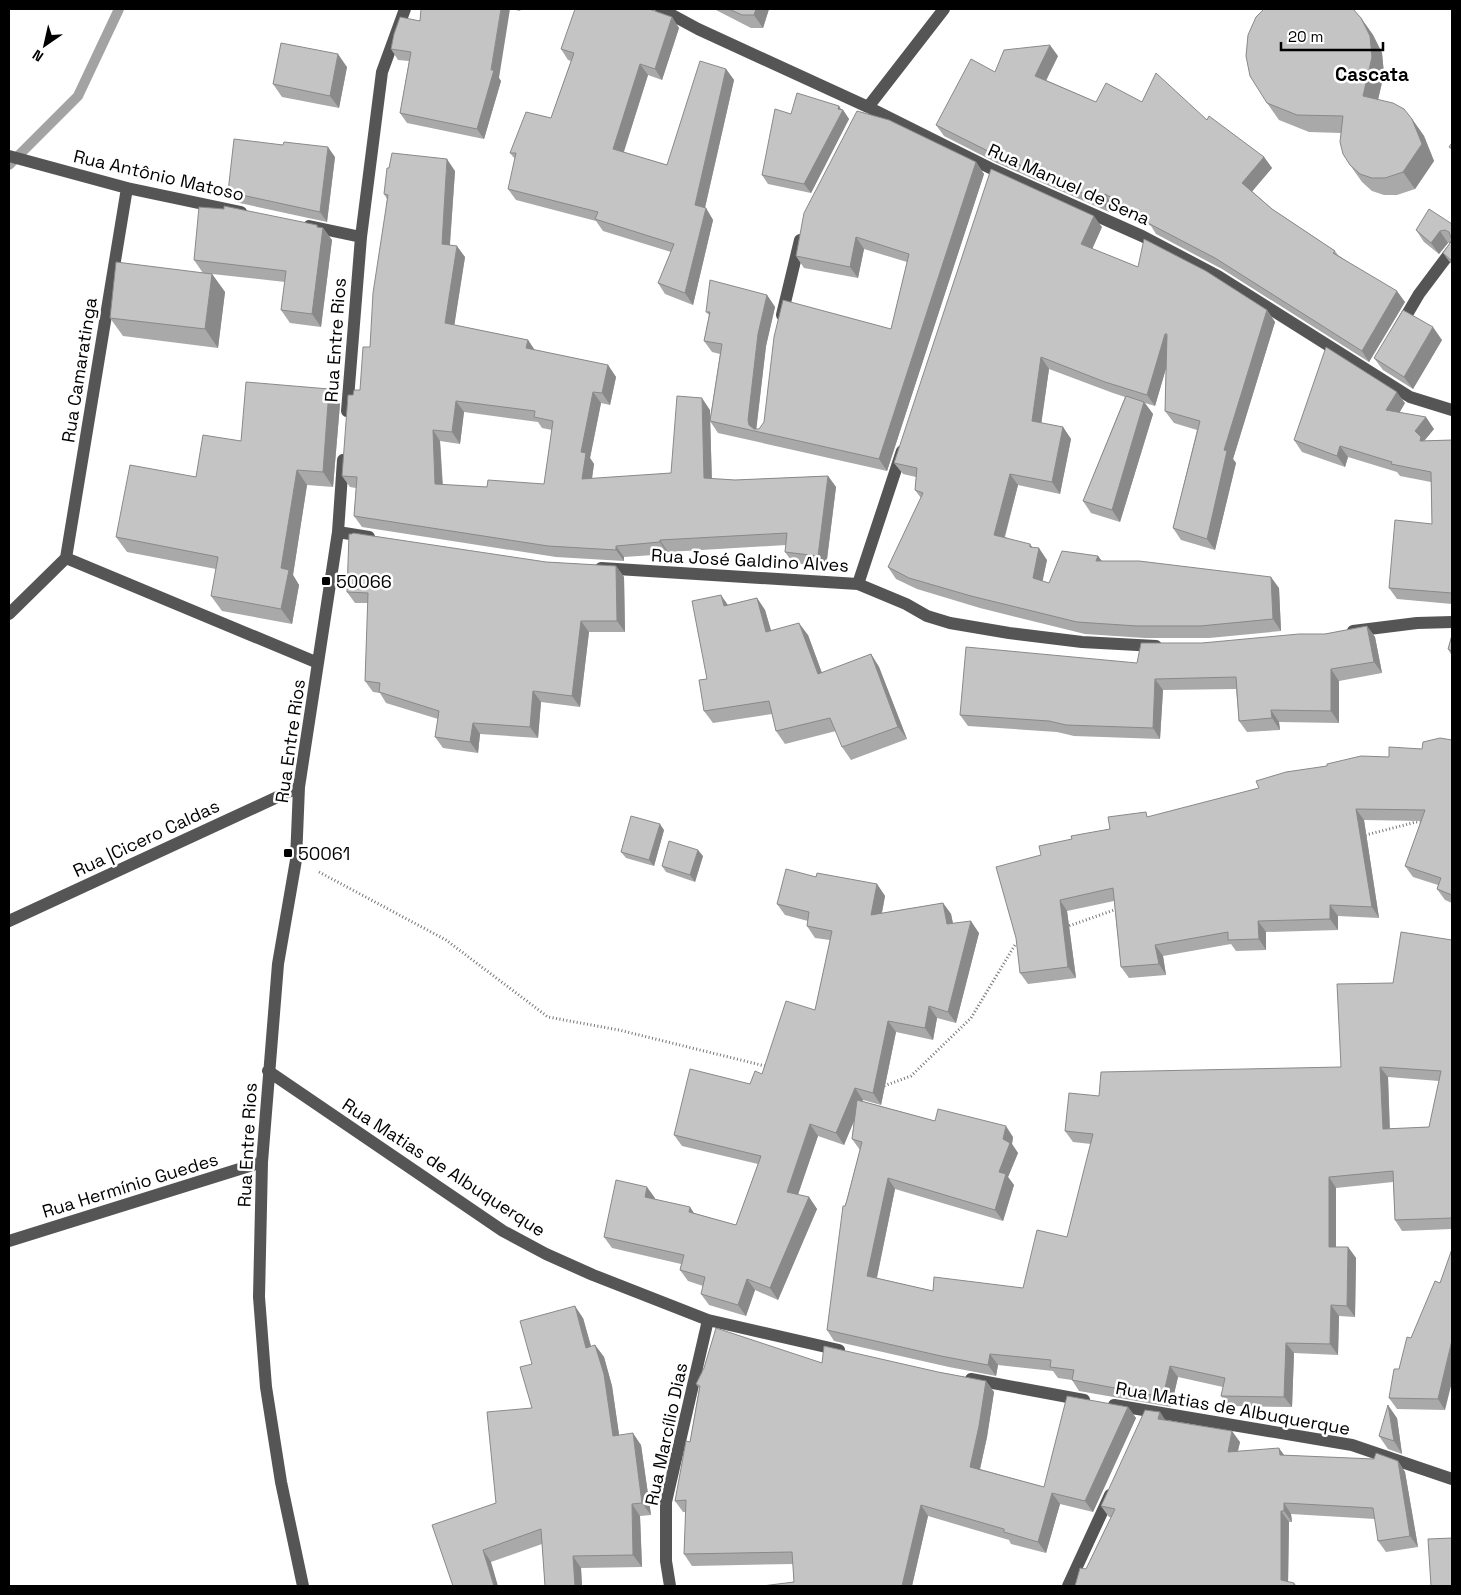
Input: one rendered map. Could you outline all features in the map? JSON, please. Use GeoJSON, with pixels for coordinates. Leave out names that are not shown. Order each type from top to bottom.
{"type":"FeatureCollection","features":[{"type":"Feature","properties":{"kind":"street","name":"Rua Entre Rios"},"geometry":{"type":"LineString","coordinates":[[346,424],[361,237],[382,72],[405,9]]}},
{"type":"Feature","properties":{"kind":"street","name":"Rua Manuel de Sena"},"geometry":{"type":"LineString","coordinates":[[661,9],[698,29],[864,108],[992,175],[1142,236],[1210,272],[1375,369],[1410,397],[1452,410]]}},
{"type":"Feature","properties":{"kind":"street"},"geometry":{"type":"LineString","coordinates":[[864,108],[944,9]]}},
{"type":"Feature","properties":{"kind":"street","name":"Rua Antônio Matoso"},"geometry":{"type":"LineString","coordinates":[[9,156],[127,188],[254,215]]}},
{"type":"Feature","properties":{"kind":"street","name":"Rua Camaratinga"},"geometry":{"type":"LineString","coordinates":[[66,558],[127,188]]}},
{"type":"Feature","properties":{"kind":"street"},"geometry":{"type":"LineString","coordinates":[[292,223],[361,237]]}},
{"type":"Feature","properties":{"kind":"street"},"geometry":{"type":"LineString","coordinates":[[779,328],[804,223]]}},
{"type":"Feature","properties":{"kind":"street"},"geometry":{"type":"LineString","coordinates":[[1391,341],[1419,294],[1452,250]]}},
{"type":"Feature","properties":{"kind":"street","name":"Rua Entre Rios"},"geometry":{"type":"LineString","coordinates":[[303,1586],[280,1482],[266,1387],[259,1297],[262,1162],[278,964],[296,860],[299,787],[338,532],[344,443]]}},
{"type":"Feature","properties":{"kind":"street"},"geometry":{"type":"LineString","coordinates":[[858,584],[904,443]]}},
{"type":"Feature","properties":{"kind":"street"},"geometry":{"type":"LineString","coordinates":[[338,532],[386,540]]}},
{"type":"Feature","properties":{"kind":"street"},"geometry":{"type":"LineString","coordinates":[[9,614],[66,558],[318,663]]}},
{"type":"Feature","properties":{"kind":"street","name":"Rua José Galdino Alves"},"geometry":{"type":"LineString","coordinates":[[593,568],[858,584],[906,604],[927,616],[950,623],[1082,642],[1173,646]]}},
{"type":"Feature","properties":{"kind":"street"},"geometry":{"type":"LineString","coordinates":[[1343,632],[1417,623],[1452,622]]}},
{"type":"Feature","properties":{"kind":"street","name":"Rua |Cicero Caldas"},"geometry":{"type":"LineString","coordinates":[[9,921],[299,787]]}},
{"type":"Feature","properties":{"kind":"street","name":"Rua Matias de Albuquerque"},"geometry":{"type":"LineString","coordinates":[[268,1071],[503,1231],[546,1254],[593,1275],[708,1320],[851,1353]]}},
{"type":"Feature","properties":{"kind":"street","name":"Rua Hermínio Guedes"},"geometry":{"type":"LineString","coordinates":[[9,1241],[262,1162]]}},
{"type":"Feature","properties":{"kind":"street","name":"Rua Marcílio Dias"},"geometry":{"type":"LineString","coordinates":[[670,1586],[666,1561],[666,1502],[708,1320]]}},
{"type":"Feature","properties":{"kind":"street","name":"Rua Matias de Albuquerque"},"geometry":{"type":"LineString","coordinates":[[956,1377],[1146,1416],[1352,1445],[1452,1479]]}},
{"type":"Feature","properties":{"kind":"street"},"geometry":{"type":"LineString","coordinates":[[1068,1586],[1116,1482]]}},
{"type":"Feature","properties":{"kind":"path"},"geometry":{"type":"LineString","coordinates":[[1360,836],[1416,822],[1425,822]]}},
{"type":"Feature","properties":{"kind":"path"},"geometry":{"type":"LineString","coordinates":[[296,860],[446,940],[548,1017],[619,1030],[773,1068]]}},
{"type":"Feature","properties":{"kind":"path"},"geometry":{"type":"LineString","coordinates":[[1062,928],[1118,909]]}},
{"type":"Feature","properties":{"kind":"path"},"geometry":{"type":"LineString","coordinates":[[877,1089],[911,1076],[971,1018],[1015,945],[1024,941]]}},
{"type":"Feature","properties":{"kind":"building"},"geometry":{"type":"Polygon","coordinates":[[[421,9],[501,9],[491,70],[494,70],[477,129],[400,113],[411,52],[391,49],[394,34],[400,17],[420,21],[421,9]]]}},
{"type":"Feature","properties":{"kind":"building"},"geometry":{"type":"Polygon","coordinates":[[[575,9],[649,9],[672,17],[655,69],[640,64],[613,149],[667,165],[700,61],[726,69],[695,205],[706,208],[685,293],[658,283],[674,244],[595,219],[598,212],[508,189],[516,153],[510,153],[526,112],[551,118],[574,53],[561,49],[575,9]]]}},
{"type":"Feature","properties":{"kind":"building"},"geometry":{"type":"Polygon","coordinates":[[[729,9],[756,9],[754,15],[742,15],[729,9]]]}},
{"type":"Feature","properties":{"kind":"building"},"geometry":{"type":"Polygon","coordinates":[[[1264,9],[1353,9],[1361,18],[1370,36],[1372,57],[1363,96],[1393,103],[1404,109],[1412,119],[1422,144],[1403,172],[1385,178],[1372,178],[1360,174],[1350,165],[1343,154],[1340,142],[1343,116],[1297,115],[1267,103],[1250,76],[1246,56],[1248,35],[1256,17],[1264,9]]]}},
{"type":"Feature","properties":{"kind":"building"},"geometry":{"type":"Polygon","coordinates":[[[281,43],[338,54],[330,96],[273,84],[281,43]]]}},
{"type":"Feature","properties":{"kind":"building"},"geometry":{"type":"Polygon","coordinates":[[[1050,45],[1035,76],[1096,102],[1106,83],[1142,102],[1156,73],[1207,120],[1209,116],[1264,157],[1242,183],[1272,209],[1335,251],[1333,253],[1397,291],[1362,351],[1215,258],[1148,223],[1149,219],[1105,194],[1101,201],[990,152],[936,125],[971,59],[995,72],[1004,50],[1050,45]]]}},
{"type":"Feature","properties":{"kind":"building"},"geometry":{"type":"Polygon","coordinates":[[[797,93],[839,106],[838,109],[843,110],[804,184],[762,175],[775,109],[791,114],[797,93]]]}},
{"type":"Feature","properties":{"kind":"building"},"geometry":{"type":"Polygon","coordinates":[[[857,111],[889,120],[976,162],[879,459],[710,421],[722,344],[704,341],[710,312],[706,312],[710,280],[767,295],[758,334],[748,420],[749,425],[754,429],[759,429],[764,422],[774,337],[783,300],[891,329],[909,254],[856,237],[850,267],[796,256],[804,213],[857,111]]]}},
{"type":"Feature","properties":{"kind":"building"},"geometry":{"type":"Polygon","coordinates":[[[234,139],[283,145],[284,142],[328,147],[320,212],[228,192],[234,139]]]}},
{"type":"Feature","properties":{"kind":"building"},"geometry":{"type":"Polygon","coordinates":[[[392,153],[447,159],[442,244],[457,246],[445,323],[528,340],[526,348],[608,365],[602,393],[593,392],[581,452],[586,453],[582,479],[671,473],[677,396],[702,398],[704,478],[735,480],[828,476],[818,556],[785,552],[787,533],[660,540],[660,542],[616,546],[616,550],[548,546],[354,516],[357,477],[342,476],[348,395],[353,395],[354,390],[360,390],[363,347],[370,347],[373,293],[388,195],[384,194],[387,168],[389,168],[392,153]],[[456,401],[452,432],[433,430],[435,484],[487,487],[488,480],[544,484],[553,421],[534,417],[535,411],[456,401]]]}},
{"type":"Feature","properties":{"kind":"building"},"geometry":{"type":"Polygon","coordinates":[[[991,169],[1094,216],[1081,244],[1138,267],[1144,239],[1206,271],[1267,310],[1224,450],[1227,451],[1207,539],[1173,528],[1200,421],[1165,411],[1167,334],[1165,334],[1147,395],[1105,382],[1041,357],[1032,421],[1063,427],[1052,482],[1010,474],[994,535],[1030,544],[1030,547],[1039,548],[1033,578],[1049,583],[1062,551],[1098,556],[1096,561],[1139,561],[1271,577],[1273,619],[1200,626],[1137,626],[1077,622],[971,596],[909,578],[888,567],[923,493],[915,490],[917,468],[894,463],[991,169]]]}},
{"type":"Feature","properties":{"kind":"building"},"geometry":{"type":"Polygon","coordinates":[[[224,206],[317,225],[317,227],[323,228],[312,314],[281,310],[286,271],[194,260],[199,207],[224,209],[224,206]]]}},
{"type":"Feature","properties":{"kind":"building"},"geometry":{"type":"Polygon","coordinates":[[[1429,209],[1452,224],[1452,240],[1449,232],[1445,230],[1440,231],[1431,243],[1416,230],[1429,209]]]}},
{"type":"Feature","properties":{"kind":"building"},"geometry":{"type":"Polygon","coordinates":[[[1452,240],[1452,261],[1443,253],[1452,240]]]}},
{"type":"Feature","properties":{"kind":"building"},"geometry":{"type":"Polygon","coordinates":[[[116,262],[212,274],[205,329],[110,318],[116,262]]]}},
{"type":"Feature","properties":{"kind":"building"},"geometry":{"type":"Polygon","coordinates":[[[1403,310],[1433,327],[1404,377],[1374,358],[1403,310]]]}},
{"type":"Feature","properties":{"kind":"building"},"geometry":{"type":"Polygon","coordinates":[[[1326,347],[1397,392],[1386,410],[1426,417],[1415,431],[1421,437],[1420,441],[1452,440],[1452,593],[1389,588],[1395,520],[1432,524],[1431,472],[1391,464],[1392,462],[1340,446],[1337,456],[1294,440],[1326,347]]]}},
{"type":"Feature","properties":{"kind":"building"},"geometry":{"type":"Polygon","coordinates":[[[246,382],[329,389],[323,472],[297,470],[281,568],[289,570],[281,609],[211,596],[218,557],[116,537],[130,465],[196,477],[203,435],[241,441],[246,382]]]}},
{"type":"Feature","properties":{"kind":"building"},"geometry":{"type":"Polygon","coordinates":[[[1126,396],[1144,402],[1112,510],[1083,501],[1126,396]]]}},
{"type":"Feature","properties":{"kind":"building"},"geometry":{"type":"Polygon","coordinates":[[[353,533],[546,562],[616,566],[617,621],[581,621],[572,696],[533,691],[530,727],[473,723],[470,742],[435,737],[439,711],[379,692],[380,683],[365,681],[368,593],[347,592],[349,534],[353,533]]]}},
{"type":"Feature","properties":{"kind":"building"},"geometry":{"type":"Polygon","coordinates":[[[721,595],[724,606],[757,598],[766,632],[799,623],[818,674],[871,654],[898,727],[842,747],[830,718],[776,731],[769,701],[704,711],[699,680],[707,679],[692,601],[721,595]]]}},
{"type":"Feature","properties":{"kind":"building"},"geometry":{"type":"Polygon","coordinates":[[[1367,626],[1374,662],[1331,669],[1331,711],[1271,710],[1272,718],[1239,721],[1236,677],[1155,679],[1153,728],[1066,725],[1049,721],[960,715],[966,647],[1137,663],[1141,643],[1202,643],[1299,634],[1325,634],[1367,626]]]}},
{"type":"Feature","properties":{"kind":"building"},"geometry":{"type":"Polygon","coordinates":[[[1452,635],[1452,651],[1448,649],[1452,635]]]}},
{"type":"Feature","properties":{"kind":"building"},"geometry":{"type":"Polygon","coordinates":[[[1440,738],[1452,740],[1452,895],[1437,889],[1441,878],[1405,866],[1425,810],[1356,809],[1372,907],[1330,905],[1330,919],[1258,921],[1259,939],[1228,940],[1228,932],[1155,945],[1159,964],[1121,967],[1113,888],[1060,900],[1068,967],[1020,973],[1016,938],[996,867],[1041,855],[1039,846],[1072,839],[1071,836],[1110,829],[1108,817],[1146,812],[1147,817],[1259,788],[1256,781],[1286,772],[1327,766],[1327,764],[1361,756],[1389,757],[1389,747],[1422,749],[1423,742],[1440,738]]]}},
{"type":"Feature","properties":{"kind":"building"},"geometry":{"type":"Polygon","coordinates":[[[631,816],[660,824],[649,860],[621,852],[631,816]]]}},
{"type":"Feature","properties":{"kind":"building"},"geometry":{"type":"Polygon","coordinates":[[[669,841],[698,850],[690,875],[662,866],[669,841]]]}},
{"type":"Feature","properties":{"kind":"building"},"geometry":{"type":"Polygon","coordinates":[[[786,869],[816,877],[817,873],[877,884],[871,915],[943,903],[947,924],[971,921],[948,1012],[929,1006],[925,1028],[888,1021],[873,1093],[855,1088],[836,1133],[810,1124],[787,1192],[809,1197],[770,1288],[747,1279],[738,1305],[701,1294],[705,1277],[680,1270],[684,1255],[604,1237],[616,1180],[647,1187],[645,1197],[690,1207],[689,1212],[736,1225],[761,1156],[674,1135],[690,1069],[750,1084],[755,1071],[762,1074],[786,1001],[815,1010],[832,931],[807,926],[809,912],[777,904],[786,869]]]}},
{"type":"Feature","properties":{"kind":"building"},"geometry":{"type":"Polygon","coordinates":[[[1401,932],[1452,940],[1452,1218],[1395,1220],[1393,1171],[1329,1177],[1329,1247],[1348,1247],[1347,1306],[1331,1305],[1330,1344],[1286,1343],[1284,1397],[1221,1396],[1225,1378],[1170,1366],[1163,1397],[1072,1380],[1074,1370],[1050,1367],[1051,1360],[990,1354],[988,1365],[827,1330],[843,1206],[845,1206],[847,1200],[862,1142],[852,1139],[857,1100],[935,1121],[938,1109],[1006,1126],[1003,1139],[1010,1143],[999,1172],[1006,1174],[995,1210],[888,1178],[867,1276],[933,1291],[934,1277],[1023,1288],[1037,1230],[1067,1237],[1093,1134],[1065,1131],[1069,1093],[1099,1096],[1101,1072],[1341,1067],[1337,984],[1393,983],[1401,932]],[[1380,1067],[1383,1129],[1429,1127],[1441,1071],[1380,1067]]]}},
{"type":"Feature","properties":{"kind":"building"},"geometry":{"type":"Polygon","coordinates":[[[1452,1249],[1452,1340],[1438,1399],[1389,1398],[1394,1369],[1399,1369],[1407,1337],[1411,1338],[1435,1281],[1440,1283],[1452,1249]]]}},
{"type":"Feature","properties":{"kind":"building"},"geometry":{"type":"Polygon","coordinates":[[[575,1306],[586,1348],[595,1345],[604,1374],[613,1436],[633,1433],[642,1503],[632,1504],[633,1555],[573,1556],[575,1586],[545,1586],[541,1529],[483,1550],[494,1586],[453,1586],[432,1525],[496,1503],[487,1412],[532,1408],[520,1367],[532,1364],[520,1321],[575,1306]]]}},
{"type":"Feature","properties":{"kind":"building"},"geometry":{"type":"Polygon","coordinates":[[[716,1328],[822,1363],[824,1346],[986,1381],[970,1467],[1044,1487],[1067,1396],[1128,1407],[1085,1501],[1052,1493],[1038,1542],[1004,1532],[1004,1529],[921,1505],[902,1586],[762,1586],[794,1582],[792,1552],[684,1554],[686,1500],[675,1501],[686,1441],[690,1442],[700,1386],[696,1384],[704,1368],[716,1328]]]}},
{"type":"Feature","properties":{"kind":"building"},"geometry":{"type":"Polygon","coordinates":[[[1388,1405],[1394,1441],[1379,1436],[1388,1405]]]}},
{"type":"Feature","properties":{"kind":"building"},"geometry":{"type":"Polygon","coordinates":[[[1145,1410],[1160,1412],[1158,1419],[1232,1431],[1228,1452],[1279,1448],[1280,1455],[1374,1459],[1376,1453],[1398,1461],[1410,1536],[1378,1541],[1373,1508],[1284,1503],[1284,1511],[1281,1511],[1281,1580],[1294,1583],[1294,1586],[1075,1586],[1080,1568],[1086,1569],[1115,1509],[1101,1506],[1145,1410]]]}},
{"type":"Feature","properties":{"kind":"building"},"geometry":{"type":"Polygon","coordinates":[[[1452,1538],[1452,1586],[1431,1586],[1428,1539],[1452,1538]]]}},
{"type":"Feature","properties":{"kind":"waterway"},"geometry":{"type":"LineString","coordinates":[[9,165],[78,96],[119,9]]}},
{"type":"Feature","properties":{"kind":"place","name":"50066"},"geometry":{"type":"Point","coordinates":[326,581]}},
{"type":"Feature","properties":{"kind":"place","name":"50061"},"geometry":{"type":"Point","coordinates":[288,853]}},
{"type":"Feature","properties":{"kind":"district","name":"Cascata"},"geometry":{"type":"Point","coordinates":[1372,74]}}]}
